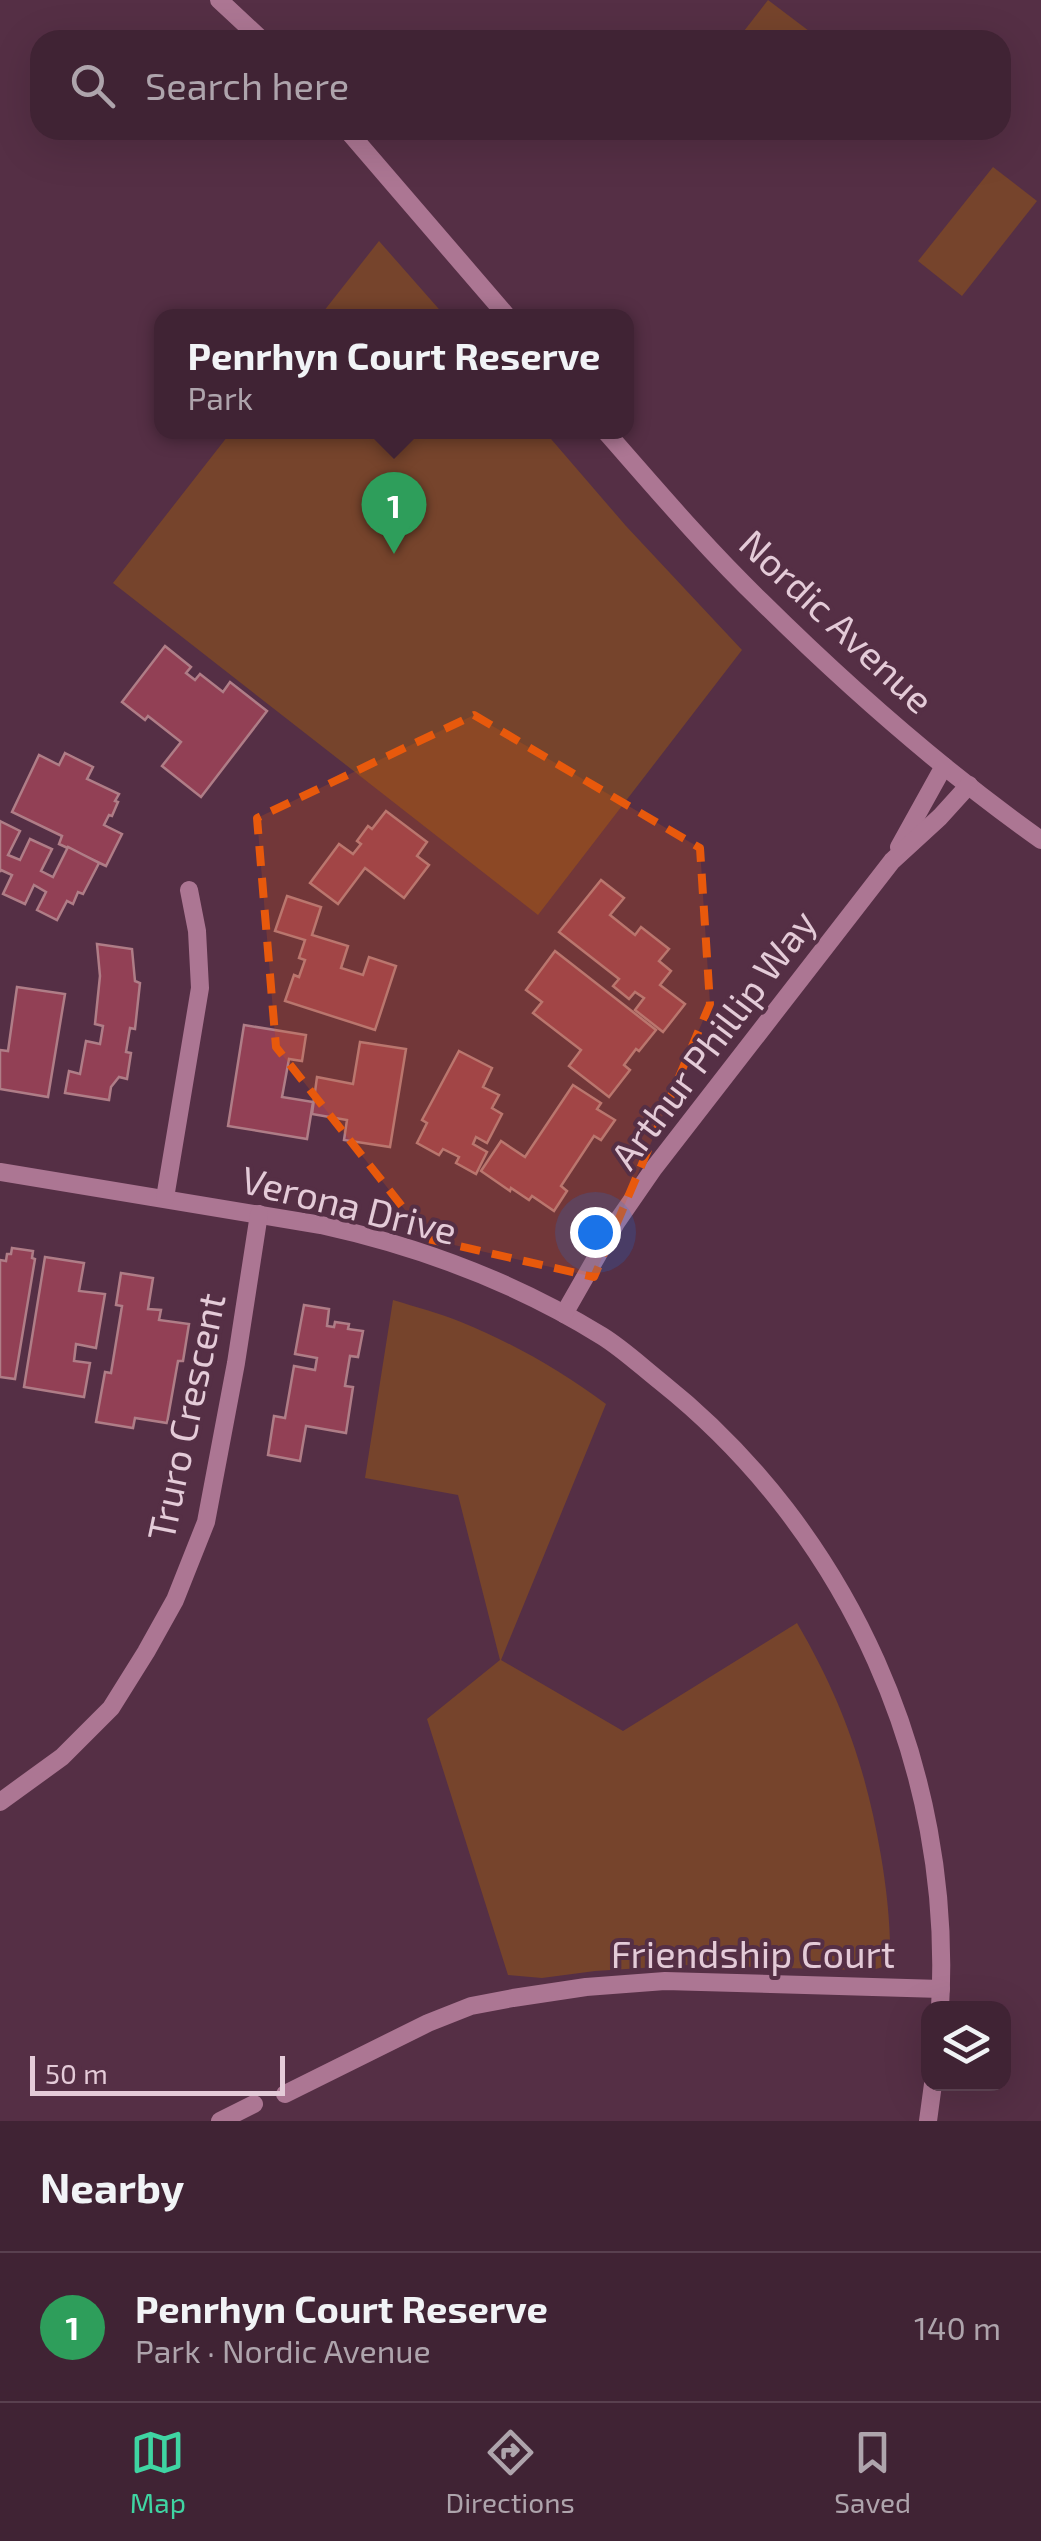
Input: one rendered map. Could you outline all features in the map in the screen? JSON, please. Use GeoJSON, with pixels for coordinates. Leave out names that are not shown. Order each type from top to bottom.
{"type":"FeatureCollection","features":[{"type":"Feature","properties":{"kind":"street"},"geometry":{"type":"LineString","coordinates":[[219,0],[251,30]]}},
{"type":"Feature","properties":{"kind":"street"},"geometry":{"type":"LineString","coordinates":[[356,140],[501,309]]}},
{"type":"Feature","properties":{"kind":"street","name":"Nordic Avenue"},"geometry":{"type":"LineString","coordinates":[[612,439],[759,600],[866,700],[1041,840]]}},
{"type":"Feature","properties":{"kind":"street","name":"Arthur Phillip Way"},"geometry":{"type":"LineString","coordinates":[[564,1314],[616,1223],[654,1168],[892,861],[944,766]]}},
{"type":"Feature","properties":{"kind":"street","name":"Arthur Phillip Way"},"geometry":{"type":"LineString","coordinates":[[892,861],[969,785]]}},
{"type":"Feature","properties":{"kind":"street"},"geometry":{"type":"LineString","coordinates":[[165,1198],[200,988],[198,931],[189,890]]}},
{"type":"Feature","properties":{"kind":"street","name":"Verona Drive"},"geometry":{"type":"LineString","coordinates":[[0,1172],[259,1214],[371,1236],[426,1252],[478,1272],[606,1338],[695,1409],[738,1450],[830,1571],[870,1646],[895,1705],[911,1756],[932,1856],[941,1950],[940,2001]]}},
{"type":"Feature","properties":{"kind":"street","name":"Truro Crescent"},"geometry":{"type":"LineString","coordinates":[[0,1802],[62,1757],[111,1708],[174,1600],[206,1522],[259,1214]]}},
{"type":"Feature","properties":{"kind":"street","name":"Friendship Court"},"geometry":{"type":"LineString","coordinates":[[285,2094],[428,2023],[471,2006],[586,1987],[665,1980],[941,1989]]}},
{"type":"Feature","properties":{"kind":"street"},"geometry":{"type":"LineString","coordinates":[[928,2121],[932,2091]]}},
{"type":"Feature","properties":{"kind":"street"},"geometry":{"type":"LineString","coordinates":[[220,2121],[254,2104]]}},
{"type":"Feature","properties":{"kind":"highlighted area"},"geometry":{"type":"Polygon","coordinates":[[[474,715],[700,848],[710,1004],[594,1277],[428,1239],[276,1047],[257,818],[474,715]]]}},
{"type":"Feature","properties":{"kind":"shaded area"},"geometry":{"type":"Polygon","coordinates":[[[768,0],[808,30],[745,30],[768,0]]]}},
{"type":"Feature","properties":{"kind":"shaded area"},"geometry":{"type":"Polygon","coordinates":[[[993,167],[1037,201],[962,296],[918,261],[993,167]]]}},
{"type":"Feature","properties":{"kind":"shaded area"},"geometry":{"type":"Polygon","coordinates":[[[379,241],[439,309],[326,309],[379,241]]]}},
{"type":"Feature","properties":{"kind":"shaded area"},"geometry":{"type":"Polygon","coordinates":[[[226,439],[551,439],[742,650],[538,915],[113,583],[226,439]]]}},
{"type":"Feature","properties":{"kind":"shaded area"},"geometry":{"type":"Polygon","coordinates":[[[393,1300],[499,1339],[606,1404],[501,1660],[623,1731],[797,1623],[839,1707],[868,1793],[885,1883],[890,1965],[857,1970],[689,1965],[542,1978],[508,1975],[427,1719],[500,1660],[458,1495],[365,1478],[393,1300]]]}},
{"type":"Feature","properties":{"kind":"building"},"geometry":{"type":"Polygon","coordinates":[[[165,646],[191,667],[186,673],[195,680],[200,674],[223,692],[230,682],[267,711],[201,797],[162,766],[181,742],[148,716],[145,720],[122,702],[165,646]]]}},
{"type":"Feature","properties":{"kind":"building"},"geometry":{"type":"Polygon","coordinates":[[[65,753],[93,767],[87,779],[119,794],[112,816],[104,825],[122,834],[106,866],[59,844],[62,836],[12,812],[39,755],[59,765],[65,753]]]}},
{"type":"Feature","properties":{"kind":"building"},"geometry":{"type":"Polygon","coordinates":[[[386,811],[427,842],[417,856],[429,865],[404,898],[365,868],[338,904],[310,883],[339,844],[353,854],[368,826],[372,829],[386,811]]]}},
{"type":"Feature","properties":{"kind":"building"},"geometry":{"type":"Polygon","coordinates":[[[0,821],[20,831],[8,855],[20,860],[30,839],[52,849],[41,871],[53,877],[68,847],[99,863],[83,894],[78,892],[73,904],[67,901],[57,920],[37,910],[46,892],[34,885],[25,904],[3,894],[12,875],[0,872],[0,821]]]}},
{"type":"Feature","properties":{"kind":"building"},"geometry":{"type":"Polygon","coordinates":[[[601,880],[624,898],[610,915],[635,935],[641,927],[669,949],[659,961],[671,971],[660,985],[685,1004],[663,1032],[635,1010],[644,998],[635,992],[629,999],[613,986],[619,979],[559,932],[601,880]]]}},
{"type":"Feature","properties":{"kind":"building"},"geometry":{"type":"Polygon","coordinates":[[[287,896],[321,907],[312,935],[348,946],[341,968],[363,975],[369,957],[396,966],[375,1030],[285,1001],[294,975],[299,977],[305,960],[299,958],[305,940],[275,931],[287,896]]]}},
{"type":"Feature","properties":{"kind":"building"},"geometry":{"type":"Polygon","coordinates":[[[97,944],[132,949],[135,981],[140,983],[135,1029],[130,1028],[126,1052],[131,1053],[127,1079],[119,1077],[111,1087],[109,1100],[65,1093],[69,1071],[80,1074],[86,1041],[100,1044],[103,1026],[95,1024],[100,976],[97,944]]]}},
{"type":"Feature","properties":{"kind":"building"},"geometry":{"type":"Polygon","coordinates":[[[555,951],[656,1030],[624,1065],[630,1070],[609,1097],[569,1066],[581,1050],[533,1013],[542,1002],[526,990],[555,951]]]}},
{"type":"Feature","properties":{"kind":"building"},"geometry":{"type":"Polygon","coordinates":[[[17,987],[65,994],[48,1097],[0,1089],[0,1050],[8,1051],[17,987]]]}},
{"type":"Feature","properties":{"kind":"building"},"geometry":{"type":"Polygon","coordinates":[[[244,1025],[306,1035],[302,1061],[289,1059],[282,1097],[313,1102],[307,1139],[228,1126],[244,1025]]]}},
{"type":"Feature","properties":{"kind":"building"},"geometry":{"type":"Polygon","coordinates":[[[360,1042],[406,1049],[390,1147],[344,1140],[347,1120],[312,1114],[317,1077],[353,1084],[360,1042]]]}},
{"type":"Feature","properties":{"kind":"building"},"geometry":{"type":"Polygon","coordinates":[[[459,1051],[492,1068],[483,1087],[499,1095],[492,1108],[502,1114],[487,1143],[476,1137],[473,1144],[487,1152],[476,1174],[456,1163],[459,1157],[443,1149],[439,1155],[417,1143],[427,1123],[422,1120],[459,1051]]]}},
{"type":"Feature","properties":{"kind":"building"},"geometry":{"type":"Polygon","coordinates":[[[573,1085],[601,1103],[597,1109],[615,1120],[601,1140],[594,1136],[561,1186],[567,1191],[554,1211],[532,1196],[529,1200],[511,1188],[510,1191],[481,1171],[501,1141],[525,1157],[573,1085]]]}},
{"type":"Feature","properties":{"kind":"building"},"geometry":{"type":"Polygon","coordinates":[[[12,1248],[33,1251],[35,1259],[15,1379],[0,1377],[0,1260],[6,1261],[12,1248]]]}},
{"type":"Feature","properties":{"kind":"building"},"geometry":{"type":"Polygon","coordinates":[[[45,1257],[84,1263],[79,1291],[105,1294],[96,1348],[76,1344],[74,1361],[90,1363],[84,1397],[24,1387],[45,1257]]]}},
{"type":"Feature","properties":{"kind":"building"},"geometry":{"type":"Polygon","coordinates":[[[121,1273],[153,1278],[148,1309],[161,1310],[159,1320],[189,1324],[167,1423],[135,1418],[133,1428],[96,1422],[105,1372],[111,1373],[122,1306],[116,1305],[121,1273]]]}},
{"type":"Feature","properties":{"kind":"building"},"geometry":{"type":"Polygon","coordinates":[[[304,1305],[329,1309],[327,1326],[334,1327],[335,1322],[363,1331],[358,1357],[350,1356],[345,1386],[353,1387],[346,1433],[306,1426],[300,1461],[268,1455],[274,1416],[285,1418],[294,1366],[315,1370],[317,1358],[295,1354],[304,1305]]]}},
{"type":"Feature","properties":{"kind":"place","name":"Penrhyn Court Reserve"},"geometry":{"type":"Point","coordinates":[394,554]}}]}
